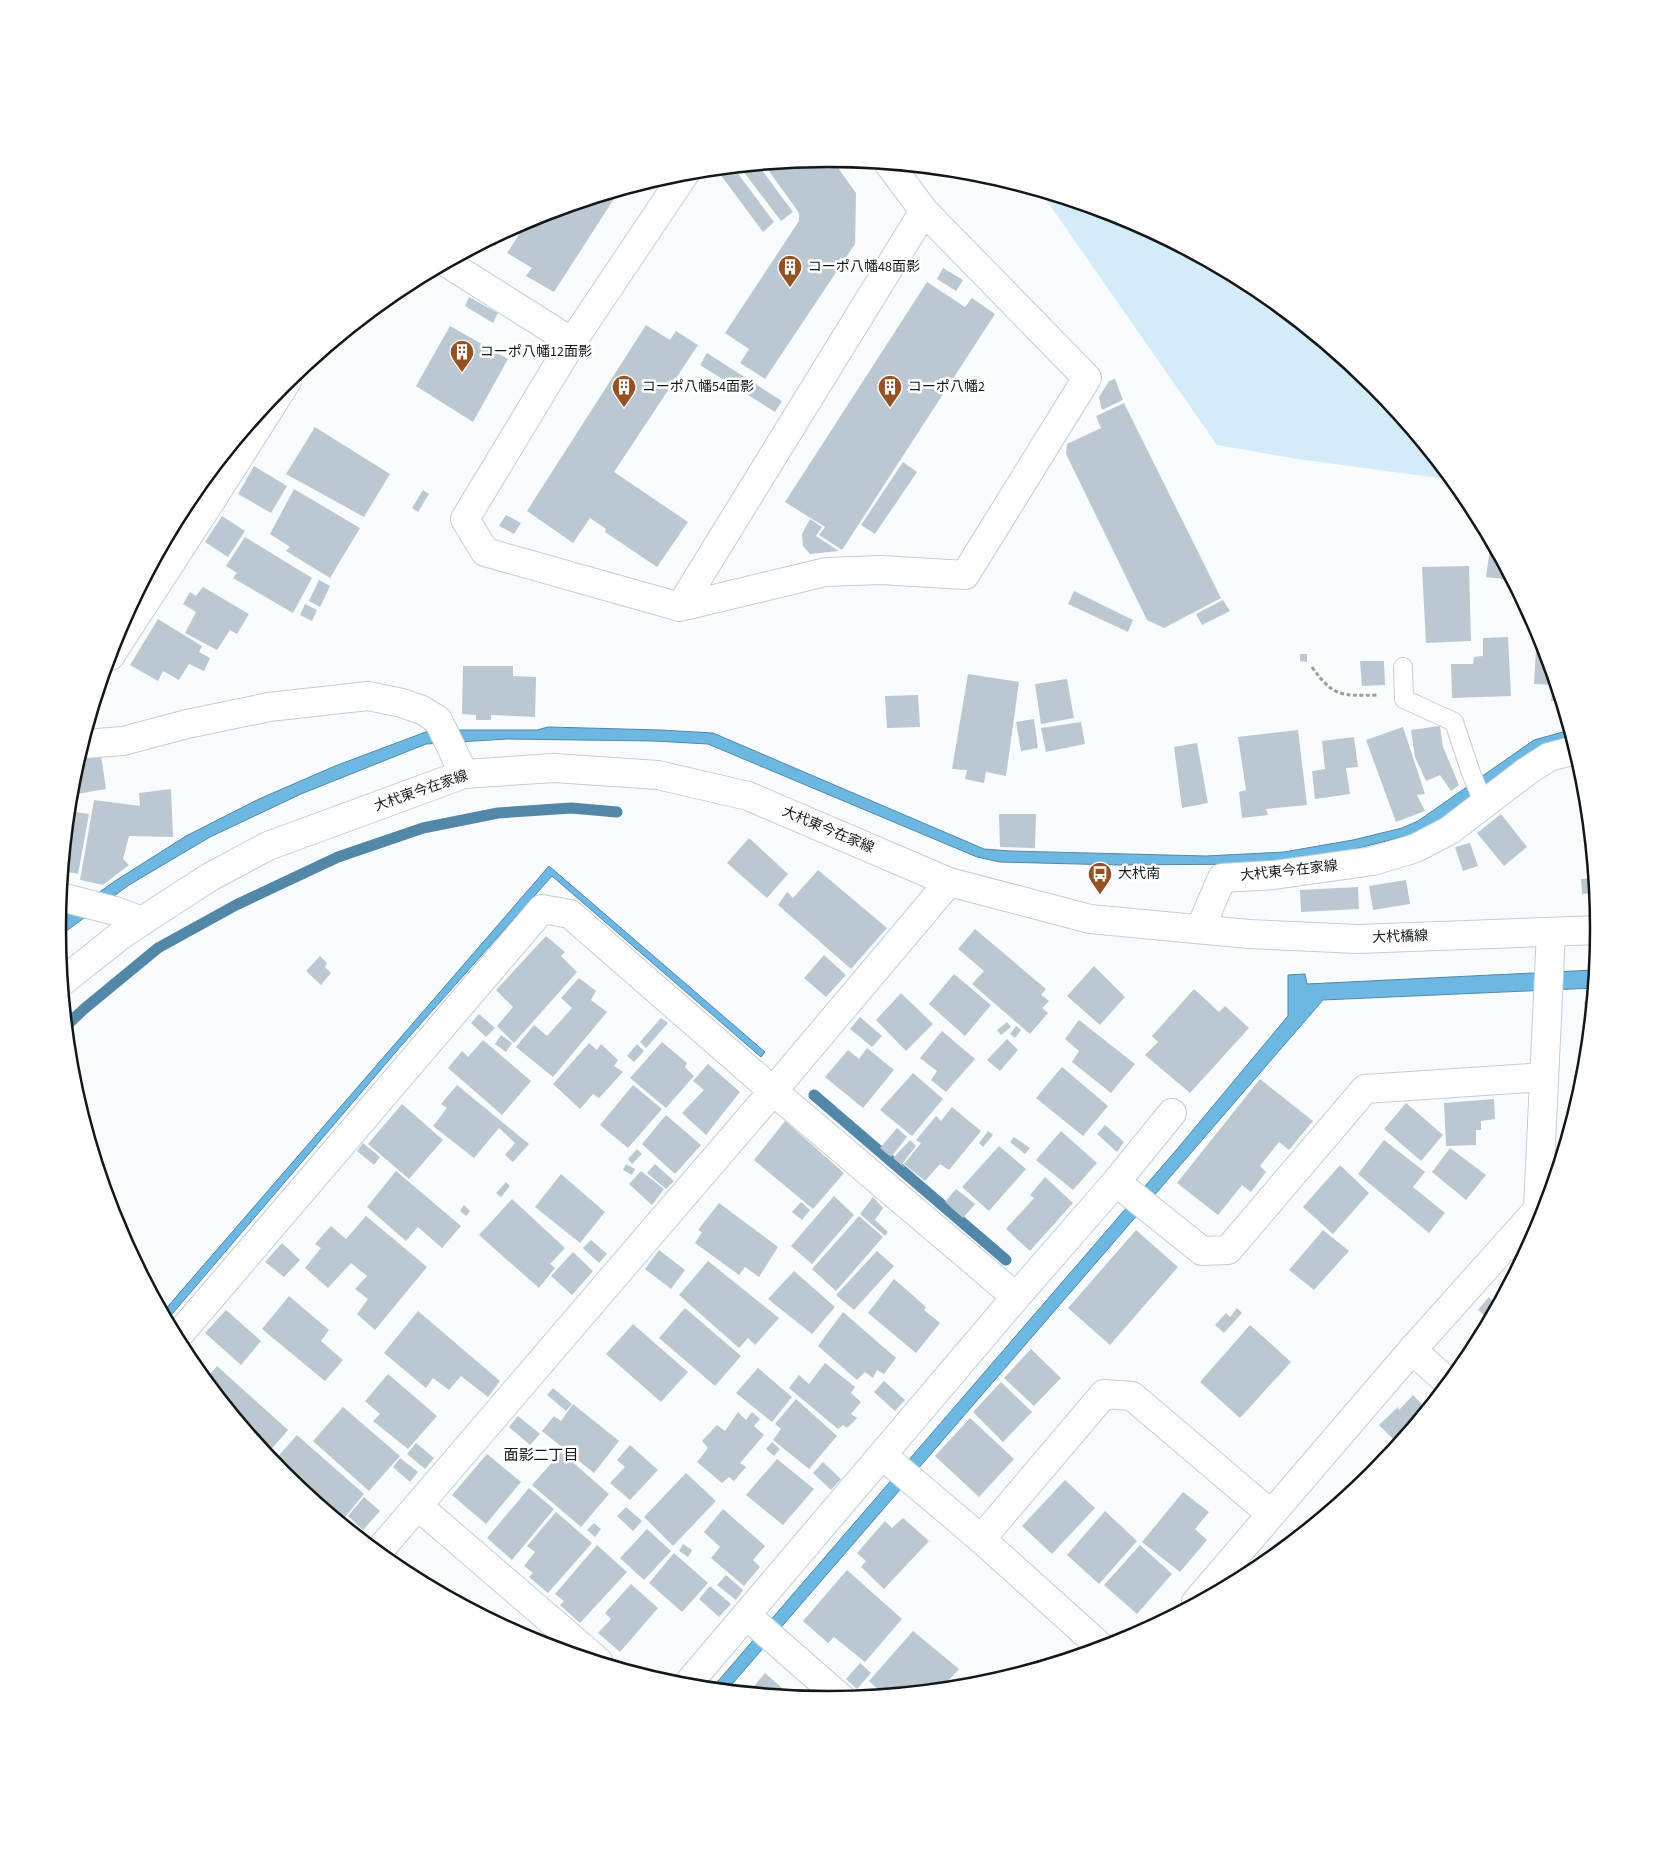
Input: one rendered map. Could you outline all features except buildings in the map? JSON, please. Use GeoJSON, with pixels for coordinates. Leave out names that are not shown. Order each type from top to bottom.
{"type":"FeatureCollection","features":[{"type":"Feature","properties":{"kind":"street"},"geometry":{"type":"LineString","coordinates":[[680,181],[572,342],[465,519],[485,552],[680,607],[826,572],[881,570],[965,575],[1087,378],[924,211],[893,170]]}},
{"type":"Feature","properties":{"kind":"street"},"geometry":{"type":"LineString","coordinates":[[680,607],[924,211]]}},
{"type":"Feature","properties":{"kind":"street"},"geometry":{"type":"LineString","coordinates":[[452,266],[572,342]]}},
{"type":"Feature","properties":{"kind":"street"},"geometry":{"type":"LineString","coordinates":[[135,614],[207,491],[246,437]]}},
{"type":"Feature","properties":{"kind":"street"},"geometry":{"type":"LineString","coordinates":[[89,744],[123,741],[187,724],[269,707],[368,696],[402,702],[422,710],[438,720],[464,774]]}},
{"type":"Feature","properties":{"kind":"street","name":"大杙東今在家線"},"geometry":{"type":"LineString","coordinates":[[68,977],[121,935],[142,921],[210,877],[268,846],[464,774],[554,768],[658,775],[748,796],[948,882],[1090,919],[1200,929],[1222,878],[1274,875],[1374,861],[1416,848],[1450,830],[1526,772],[1549,757],[1570,752]]}},
{"type":"Feature","properties":{"kind":"street"},"geometry":{"type":"LineString","coordinates":[[382,1547],[773,1091],[948,882]]}},
{"type":"Feature","properties":{"kind":"street"},"geometry":{"type":"LineString","coordinates":[[67,899],[115,911],[142,921]]}},
{"type":"Feature","properties":{"kind":"street"},"geometry":{"type":"LineString","coordinates":[[182,1331],[542,909],[570,914],[773,1091],[1016,1298]]}},
{"type":"Feature","properties":{"kind":"street","name":"大杙橋線"},"geometry":{"type":"LineString","coordinates":[[1200,929],[1249,934],[1358,939],[1591,930]]}},
{"type":"Feature","properties":{"kind":"street"},"geometry":{"type":"LineString","coordinates":[[1544,1191],[1544,1077],[1551,932]]}},
{"type":"Feature","properties":{"kind":"street"},"geometry":{"type":"LineString","coordinates":[[1116,1182],[1202,1251],[1228,1250],[1366,1089],[1544,1077]]}},
{"type":"Feature","properties":{"kind":"street"},"geometry":{"type":"LineString","coordinates":[[692,1679],[1116,1182],[1172,1113]]}},
{"type":"Feature","properties":{"kind":"street"},"geometry":{"type":"LineString","coordinates":[[1205,1592],[1412,1350],[1518,1246],[1533,1220]]}},
{"type":"Feature","properties":{"kind":"street"},"geometry":{"type":"LineString","coordinates":[[1412,1350],[1444,1378]]}},
{"type":"Feature","properties":{"kind":"street"},"geometry":{"type":"LineString","coordinates":[[981,1538],[1104,1394],[1132,1396],[1271,1514]]}},
{"type":"Feature","properties":{"kind":"street"},"geometry":{"type":"LineString","coordinates":[[882,1455],[981,1538],[1096,1642]]}},
{"type":"Feature","properties":{"kind":"street"},"geometry":{"type":"LineString","coordinates":[[418,1506],[588,1652]]}},
{"type":"Feature","properties":{"kind":"street"},"geometry":{"type":"LineString","coordinates":[[746,1616],[833,1691]]}},
{"type":"Feature","properties":{"kind":"lane"},"geometry":{"type":"LineString","coordinates":[[1403,667],[1404,699],[1454,722],[1484,804]]}},
{"type":"Feature","properties":{"kind":"path"},"geometry":{"type":"LineString","coordinates":[[1312,667],[1322,682],[1332,690],[1347,695],[1378,695],[1404,692]]}},
{"type":"Feature","properties":{"kind":"shaded area"},"geometry":{"type":"Polygon","coordinates":[[[1045,199],[1074,207],[1166,245],[1252,295],[1293,324],[1367,390],[1402,426],[1443,479],[1298,459],[1217,445],[1045,199]]]}},
{"type":"Feature","properties":{"kind":"water"},"geometry":{"type":"Polygon","coordinates":[[[548,727],[713,733],[984,849],[1206,856],[1284,852],[1353,840],[1402,828],[1418,821],[1534,740],[1565,731],[1567,743],[1536,751],[1446,815],[1414,834],[1319,858],[1259,864],[1117,865],[1000,862],[977,857],[708,744],[654,741],[507,739],[426,744],[301,794],[210,837],[129,885],[66,931],[67,915],[115,881],[186,836],[259,799],[335,766],[431,730],[537,730],[548,727]]]}},
{"type":"Feature","properties":{"kind":"water"},"geometry":{"type":"Polygon","coordinates":[[[549,866],[765,1052],[761,1057],[552,876],[401,1046],[171,1315],[167,1308],[549,866]]]}},
{"type":"Feature","properties":{"kind":"water"},"geometry":{"type":"Polygon","coordinates":[[[1589,970],[1588,988],[1323,1000],[731,1685],[716,1683],[1178,1148],[1288,1016],[1288,975],[1305,974],[1307,984],[1589,970]]]}},
{"type":"Feature","properties":{"kind":"waterway"},"geometry":{"type":"LineString","coordinates":[[72,1020],[158,948],[236,905],[338,857],[423,828],[498,813],[571,808],[617,812]]}},
{"type":"Feature","properties":{"kind":"waterway"},"geometry":{"type":"LineString","coordinates":[[814,1095],[1006,1260]]}},
{"type":"Feature","properties":{"kind":"place","name":"コーポ八幡48面影"},"geometry":{"type":"Point","coordinates":[790,288]}},
{"type":"Feature","properties":{"kind":"place","name":"コーポ八幡12面影"},"geometry":{"type":"Point","coordinates":[462,373]}},
{"type":"Feature","properties":{"kind":"place","name":"コーポ八幡54面影"},"geometry":{"type":"Point","coordinates":[624,408]}},
{"type":"Feature","properties":{"kind":"place","name":"コーポ八幡2"},"geometry":{"type":"Point","coordinates":[890,408]}},
{"type":"Feature","properties":{"kind":"place","name":"大杙南"},"geometry":{"type":"Point","coordinates":[1100,895]}},
{"type":"Feature","properties":{"kind":"district","name":"面影二丁目"},"geometry":{"type":"Point","coordinates":[541,1455]}}]}
